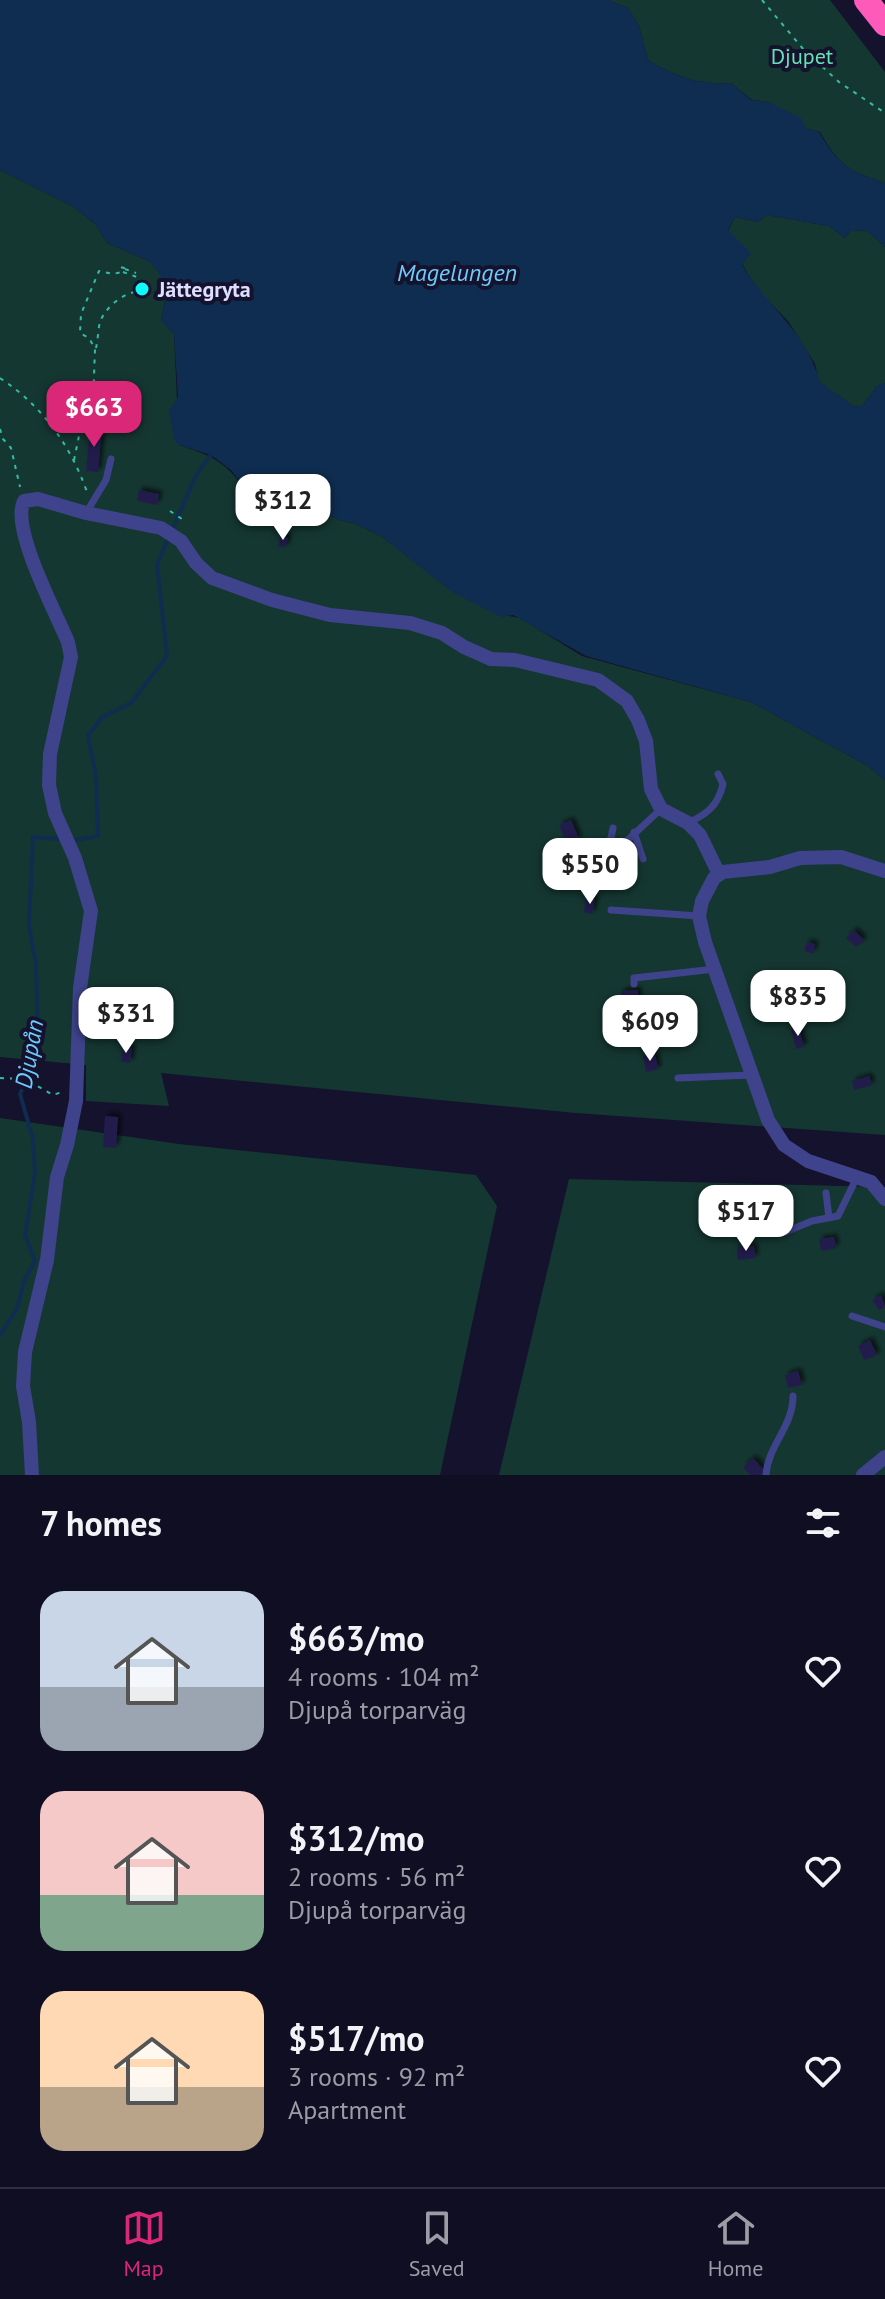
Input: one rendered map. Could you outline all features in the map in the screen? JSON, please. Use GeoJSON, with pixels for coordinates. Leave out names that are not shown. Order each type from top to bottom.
{"type":"FeatureCollection","features":[{"type":"Feature","properties":{"kind":"highway"},"geometry":{"type":"LineString","coordinates":[[866,0],[885,24]]}},
{"type":"Feature","properties":{"kind":"street"},"geometry":{"type":"LineString","coordinates":[[31,1473],[29,1422],[23,1386],[25,1352],[47,1260],[57,1177],[67,1145],[77,1087],[80,988],[91,911],[75,858],[55,813],[49,785],[50,754],[71,657],[68,642],[26,544],[20,513],[24,501],[38,499],[161,528],[181,541],[196,563],[212,578],[260,596],[330,615],[410,623],[442,633],[491,659],[537,664],[598,680],[627,701],[638,720],[646,741],[651,789],[661,809],[688,823],[700,835],[719,874]]}},
{"type":"Feature","properties":{"kind":"street"},"geometry":{"type":"LineString","coordinates":[[885,871],[841,857],[800,858],[770,867],[723,872],[706,893],[699,916],[751,1075],[768,1120],[784,1145],[808,1161],[871,1182],[885,1199]]}},
{"type":"Feature","properties":{"kind":"street"},"geometry":{"type":"LineString","coordinates":[[863,1475],[885,1457]]}},
{"type":"Feature","properties":{"kind":"lane"},"geometry":{"type":"LineString","coordinates":[[88,511],[106,480],[111,459]]}},
{"type":"Feature","properties":{"kind":"lane"},"geometry":{"type":"LineString","coordinates":[[688,823],[708,813],[720,798],[723,784],[718,774]]}},
{"type":"Feature","properties":{"kind":"lane"},"geometry":{"type":"LineString","coordinates":[[584,867],[604,862],[661,809]]}},
{"type":"Feature","properties":{"kind":"lane"},"geometry":{"type":"LineString","coordinates":[[598,862],[613,828]]}},
{"type":"Feature","properties":{"kind":"lane"},"geometry":{"type":"LineString","coordinates":[[634,832],[643,859]]}},
{"type":"Feature","properties":{"kind":"lane"},"geometry":{"type":"LineString","coordinates":[[611,910],[699,916]]}},
{"type":"Feature","properties":{"kind":"lane"},"geometry":{"type":"LineString","coordinates":[[632,967],[634,981],[715,969]]}},
{"type":"Feature","properties":{"kind":"lane"},"geometry":{"type":"LineString","coordinates":[[678,1078],[751,1075]]}},
{"type":"Feature","properties":{"kind":"lane"},"geometry":{"type":"LineString","coordinates":[[785,1232],[812,1221],[838,1216],[857,1177]]}},
{"type":"Feature","properties":{"kind":"lane"},"geometry":{"type":"LineString","coordinates":[[826,1193],[829,1218]]}},
{"type":"Feature","properties":{"kind":"lane"},"geometry":{"type":"LineString","coordinates":[[852,1316],[885,1327]]}},
{"type":"Feature","properties":{"kind":"lane"},"geometry":{"type":"LineString","coordinates":[[766,1475],[771,1450],[784,1432],[793,1411],[793,1396]]}},
{"type":"Feature","properties":{"kind":"path"},"geometry":{"type":"LineString","coordinates":[[762,0],[804,50],[839,82],[885,113]]}},
{"type":"Feature","properties":{"kind":"path"},"geometry":{"type":"LineString","coordinates":[[116,266],[137,277],[145,288]]}},
{"type":"Feature","properties":{"kind":"path"},"geometry":{"type":"LineString","coordinates":[[95,349],[89,338],[80,333],[81,314],[99,271],[136,273]]}},
{"type":"Feature","properties":{"kind":"path"},"geometry":{"type":"LineString","coordinates":[[74,460],[80,431],[93,402],[95,349],[100,322],[115,302],[135,292]]}},
{"type":"Feature","properties":{"kind":"path"},"geometry":{"type":"LineString","coordinates":[[0,378],[35,406],[63,439],[88,495],[88,511]]}},
{"type":"Feature","properties":{"kind":"path"},"geometry":{"type":"LineString","coordinates":[[0,429],[1,438],[11,448],[24,501]]}},
{"type":"Feature","properties":{"kind":"path"},"geometry":{"type":"LineString","coordinates":[[170,511],[182,519]]}},
{"type":"Feature","properties":{"kind":"path"},"geometry":{"type":"LineString","coordinates":[[0,1078],[26,1080],[53,1095],[77,1087]]}},
{"type":"Feature","properties":{"kind":"green space","name":"Djupet"},"geometry":{"type":"Polygon","coordinates":[[[608,0],[830,0],[885,72],[885,183],[846,166],[833,153],[820,132],[807,129],[768,102],[752,100],[731,83],[688,79],[648,60],[639,26],[628,8],[608,0]]]}},
{"type":"Feature","properties":{"kind":"green space"},"geometry":{"type":"Polygon","coordinates":[[[0,170],[74,207],[96,225],[107,243],[149,261],[161,275],[167,291],[161,320],[174,334],[179,445],[219,462],[248,493],[314,506],[339,520],[356,524],[381,536],[436,578],[494,613],[520,618],[582,656],[751,702],[868,766],[885,780],[885,1135],[576,1113],[161,1073],[169,1106],[86,1101],[86,1065],[0,1057],[0,170]]]}},
{"type":"Feature","properties":{"kind":"green space"},"geometry":{"type":"Polygon","coordinates":[[[767,215],[829,226],[845,238],[851,230],[868,231],[885,247],[885,383],[876,387],[862,407],[853,406],[819,382],[815,364],[788,321],[757,289],[742,264],[728,231],[735,217],[758,222],[767,215]]]}},
{"type":"Feature","properties":{"kind":"green space"},"geometry":{"type":"Polygon","coordinates":[[[0,1118],[179,1144],[476,1175],[497,1206],[440,1475],[0,1475],[0,1118]]]}},
{"type":"Feature","properties":{"kind":"green space"},"geometry":{"type":"Polygon","coordinates":[[[569,1179],[885,1187],[885,1475],[499,1475],[569,1179]]]}},
{"type":"Feature","properties":{"kind":"water","name":"Magelungen"},"geometry":{"type":"Polygon","coordinates":[[[0,0],[608,0],[628,8],[639,26],[648,60],[688,79],[731,83],[751,100],[768,102],[801,118],[807,129],[819,132],[846,166],[885,183],[885,247],[868,231],[851,230],[845,238],[829,226],[767,215],[758,222],[735,217],[728,230],[751,253],[742,265],[806,349],[820,382],[853,406],[862,407],[876,387],[885,383],[885,780],[868,766],[751,702],[586,656],[513,615],[501,617],[452,592],[381,536],[339,520],[314,506],[248,493],[231,470],[211,455],[179,445],[174,440],[169,411],[178,397],[174,335],[161,320],[167,291],[160,275],[149,261],[107,243],[96,225],[74,207],[0,170],[0,0]]]}},
{"type":"Feature","properties":{"kind":"building"},"geometry":{"type":"Polygon","coordinates":[[[90,426],[102,427],[98,472],[86,471],[90,426]]]}},
{"type":"Feature","properties":{"kind":"building"},"geometry":{"type":"Polygon","coordinates":[[[139,490],[159,494],[157,505],[137,501],[139,490]]]}},
{"type":"Feature","properties":{"kind":"building"},"geometry":{"type":"Polygon","coordinates":[[[281,536],[288,538],[285,548],[278,546],[281,536]]]}},
{"type":"Feature","properties":{"kind":"building"},"geometry":{"type":"Polygon","coordinates":[[[571,820],[579,839],[567,844],[559,825],[571,820]]]}},
{"type":"Feature","properties":{"kind":"building"},"geometry":{"type":"Polygon","coordinates":[[[587,897],[595,899],[592,914],[584,912],[587,897]]]}},
{"type":"Feature","properties":{"kind":"building"},"geometry":{"type":"Polygon","coordinates":[[[854,930],[864,940],[856,947],[846,938],[854,930]]]}},
{"type":"Feature","properties":{"kind":"building"},"geometry":{"type":"Polygon","coordinates":[[[807,942],[815,944],[813,954],[804,951],[807,942]]]}},
{"type":"Feature","properties":{"kind":"building"},"geometry":{"type":"Polygon","coordinates":[[[638,990],[639,1012],[622,1013],[621,991],[638,990]]]}},
{"type":"Feature","properties":{"kind":"building"},"geometry":{"type":"Polygon","coordinates":[[[799,1028],[804,1047],[796,1049],[791,1030],[799,1028]]]}},
{"type":"Feature","properties":{"kind":"building"},"geometry":{"type":"Polygon","coordinates":[[[123,1047],[132,1048],[130,1063],[121,1062],[123,1047]]]}},
{"type":"Feature","properties":{"kind":"building"},"geometry":{"type":"Polygon","coordinates":[[[655,1054],[658,1069],[646,1072],[643,1056],[655,1054]]]}},
{"type":"Feature","properties":{"kind":"building"},"geometry":{"type":"Polygon","coordinates":[[[869,1076],[872,1085],[854,1090],[852,1081],[869,1076]]]}},
{"type":"Feature","properties":{"kind":"building"},"geometry":{"type":"Polygon","coordinates":[[[105,1116],[118,1117],[116,1148],[103,1147],[105,1116]]]}},
{"type":"Feature","properties":{"kind":"building"},"geometry":{"type":"Polygon","coordinates":[[[834,1237],[836,1248],[821,1251],[819,1239],[834,1237]]]}},
{"type":"Feature","properties":{"kind":"building"},"geometry":{"type":"Polygon","coordinates":[[[754,1246],[755,1258],[738,1260],[737,1247],[754,1246]]]}},
{"type":"Feature","properties":{"kind":"building"},"geometry":{"type":"Polygon","coordinates":[[[881,1295],[885,1307],[879,1310],[872,1300],[881,1295]]]}},
{"type":"Feature","properties":{"kind":"building"},"geometry":{"type":"Polygon","coordinates":[[[870,1340],[877,1355],[864,1360],[858,1346],[870,1340]]]}},
{"type":"Feature","properties":{"kind":"building"},"geometry":{"type":"Polygon","coordinates":[[[798,1371],[802,1385],[788,1388],[785,1375],[798,1371]]]}},
{"type":"Feature","properties":{"kind":"building"},"geometry":{"type":"Polygon","coordinates":[[[753,1458],[765,1471],[761,1475],[750,1475],[743,1467],[753,1458]]]}},
{"type":"Feature","properties":{"kind":"waterway","name":"Djupån"},"geometry":{"type":"LineString","coordinates":[[173,528],[196,475],[211,455]]}},
{"type":"Feature","properties":{"kind":"waterway","name":"Djupån"},"geometry":{"type":"LineString","coordinates":[[75,840],[98,836],[96,777],[88,736],[102,717],[131,703],[167,656],[157,564],[167,541]]}},
{"type":"Feature","properties":{"kind":"waterway","name":"Djupån"},"geometry":{"type":"LineString","coordinates":[[0,1335],[17,1309],[24,1281],[35,1261],[25,1235],[35,1174],[33,1139],[20,1094],[31,1069],[38,1034],[36,964],[29,926],[33,837],[61,839]]}},
{"type":"Feature","properties":{"kind":"place","name":"Jättegryta"},"geometry":{"type":"Point","coordinates":[142,289]}}]}
